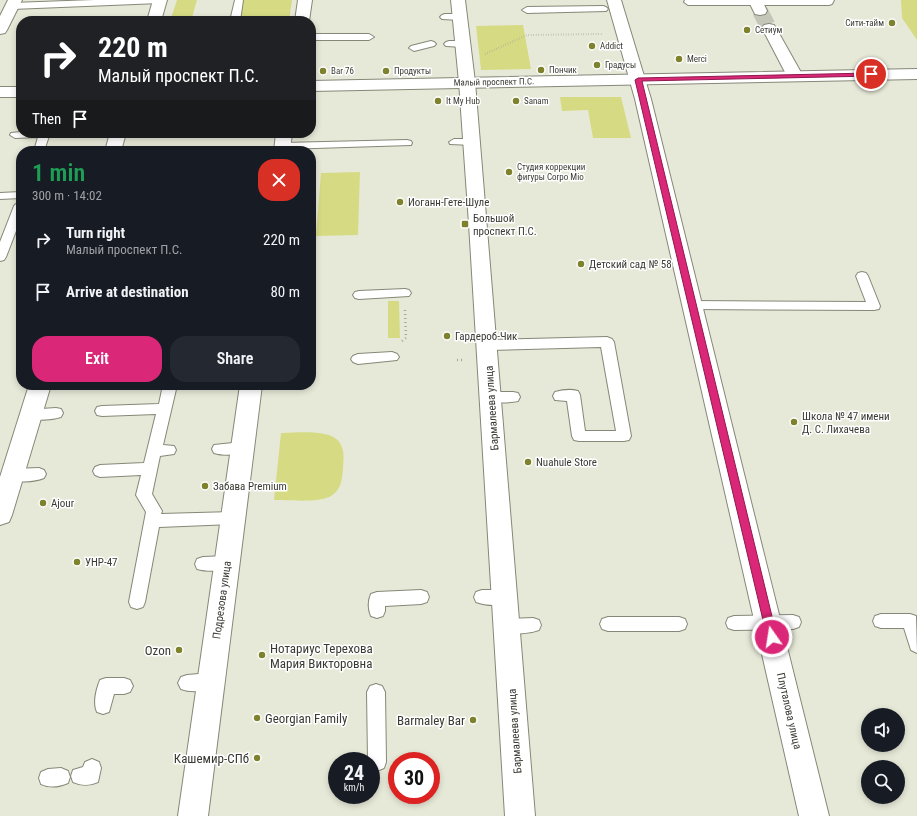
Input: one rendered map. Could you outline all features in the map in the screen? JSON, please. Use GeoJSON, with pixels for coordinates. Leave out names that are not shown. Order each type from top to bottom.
{"type":"FeatureCollection","features":[{"type":"Feature","properties":{"kind":"street"},"geometry":{"type":"LineString","coordinates":[[155,16],[160,0]]}},
{"type":"Feature","properties":{"kind":"street"},"geometry":{"type":"LineString","coordinates":[[303,16],[305,0]]}},
{"type":"Feature","properties":{"kind":"street","name":"Бармалеева улица"},"geometry":{"type":"LineString","coordinates":[[458,0],[453,17],[456,44],[467,82],[463,142],[487,345],[502,397],[494,597],[508,626],[520,816]]}},
{"type":"Feature","properties":{"kind":"street"},"geometry":{"type":"LineString","coordinates":[[0,30],[14,3]]}},
{"type":"Feature","properties":{"kind":"street","name":"Плуталова улица"},"geometry":{"type":"LineString","coordinates":[[609,5],[638,80],[692,305],[781,622],[814,816]]}},
{"type":"Feature","properties":{"kind":"street"},"geometry":{"type":"LineString","coordinates":[[768,28],[795,76]]}},
{"type":"Feature","properties":{"kind":"street","name":"Малый проспект П.С."},"geometry":{"type":"LineString","coordinates":[[316,86],[917,74]]}},
{"type":"Feature","properties":{"kind":"street"},"geometry":{"type":"LineString","coordinates":[[0,92],[16,92]]}},
{"type":"Feature","properties":{"kind":"street"},"geometry":{"type":"LineString","coordinates":[[0,514],[38,390]]}},
{"type":"Feature","properties":{"kind":"street","name":"Подрезова улица"},"geometry":{"type":"LineString","coordinates":[[193,816],[199,682],[215,563],[233,518],[231,449],[249,390]]}},
{"type":"Feature","properties":{"kind":"lane"},"geometry":{"type":"LineString","coordinates":[[14,3],[160,0]]}},
{"type":"Feature","properties":{"kind":"lane"},"geometry":{"type":"LineString","coordinates":[[236,16],[239,0]]}},
{"type":"Feature","properties":{"kind":"lane"},"geometry":{"type":"LineString","coordinates":[[688,2],[757,4],[829,2],[830,0]]}},
{"type":"Feature","properties":{"kind":"lane"},"geometry":{"type":"LineString","coordinates":[[527,10],[609,5]]}},
{"type":"Feature","properties":{"kind":"lane"},"geometry":{"type":"LineString","coordinates":[[316,37],[369,36]]}},
{"type":"Feature","properties":{"kind":"lane"},"geometry":{"type":"LineString","coordinates":[[414,48],[431,44]]}},
{"type":"Feature","properties":{"kind":"lane"},"geometry":{"type":"LineString","coordinates":[[283,143],[407,143]]}},
{"type":"Feature","properties":{"kind":"lane"},"geometry":{"type":"LineString","coordinates":[[0,196],[16,201]]}},
{"type":"Feature","properties":{"kind":"lane"},"geometry":{"type":"LineString","coordinates":[[0,257],[16,215]]}},
{"type":"Feature","properties":{"kind":"lane"},"geometry":{"type":"LineString","coordinates":[[692,305],[874,306],[862,276]]}},
{"type":"Feature","properties":{"kind":"lane"},"geometry":{"type":"LineString","coordinates":[[359,295],[405,293]]}},
{"type":"Feature","properties":{"kind":"lane"},"geometry":{"type":"LineString","coordinates":[[487,345],[608,342],[624,436],[579,436],[573,395],[560,396]]}},
{"type":"Feature","properties":{"kind":"lane"},"geometry":{"type":"LineString","coordinates":[[358,359],[392,358]]}},
{"type":"Feature","properties":{"kind":"lane"},"geometry":{"type":"LineString","coordinates":[[137,602],[150,566],[152,521],[154,511],[144,495],[150,469],[162,451],[164,409],[169,390]]}},
{"type":"Feature","properties":{"kind":"lane"},"geometry":{"type":"LineString","coordinates":[[102,411],[164,409]]}},
{"type":"Feature","properties":{"kind":"lane"},"geometry":{"type":"LineString","coordinates":[[31,414],[56,413]]}},
{"type":"Feature","properties":{"kind":"lane"},"geometry":{"type":"LineString","coordinates":[[100,472],[150,469]]}},
{"type":"Feature","properties":{"kind":"lane"},"geometry":{"type":"LineString","coordinates":[[12,475],[39,474]]}},
{"type":"Feature","properties":{"kind":"lane"},"geometry":{"type":"LineString","coordinates":[[152,521],[233,518]]}},
{"type":"Feature","properties":{"kind":"lane"},"geometry":{"type":"LineString","coordinates":[[377,611],[378,599],[421,598]]}},
{"type":"Feature","properties":{"kind":"lane"},"geometry":{"type":"LineString","coordinates":[[882,621],[913,618],[917,645]]}},
{"type":"Feature","properties":{"kind":"lane"},"geometry":{"type":"LineString","coordinates":[[734,623],[781,622]]}},
{"type":"Feature","properties":{"kind":"lane"},"geometry":{"type":"LineString","coordinates":[[608,624],[679,624]]}},
{"type":"Feature","properties":{"kind":"lane"},"geometry":{"type":"LineString","coordinates":[[508,626],[533,625]]}},
{"type":"Feature","properties":{"kind":"lane"},"geometry":{"type":"LineString","coordinates":[[103,706],[106,686],[124,686]]}},
{"type":"Feature","properties":{"kind":"lane"},"geometry":{"type":"LineString","coordinates":[[376,692],[377,752]]}},
{"type":"Feature","properties":{"kind":"path"},"geometry":{"type":"LineString","coordinates":[[482,56],[527,35],[602,34]]}},
{"type":"Feature","properties":{"kind":"path"},"geometry":{"type":"LineString","coordinates":[[392,358],[393,347],[406,338],[405,293]]}},
{"type":"Feature","properties":{"kind":"green space"},"geometry":{"type":"Polygon","coordinates":[[[177,0],[197,0],[192,16],[172,16],[177,0]]]}},
{"type":"Feature","properties":{"kind":"green space"},"geometry":{"type":"Polygon","coordinates":[[[243,0],[292,0],[290,16],[240,16],[243,0]]]}},
{"type":"Feature","properties":{"kind":"green space"},"geometry":{"type":"Polygon","coordinates":[[[901,0],[917,0],[917,40],[902,18],[901,0]]]}},
{"type":"Feature","properties":{"kind":"green space"},"geometry":{"type":"Polygon","coordinates":[[[523,25],[531,69],[481,70],[476,26],[523,25]]]}},
{"type":"Feature","properties":{"kind":"green space"},"geometry":{"type":"Polygon","coordinates":[[[560,97],[621,97],[631,138],[593,138],[588,110],[562,111],[560,97]]]}},
{"type":"Feature","properties":{"kind":"green space"},"geometry":{"type":"Polygon","coordinates":[[[360,172],[358,235],[316,236],[321,173],[360,172]]]}},
{"type":"Feature","properties":{"kind":"green space"},"geometry":{"type":"Polygon","coordinates":[[[388,301],[399,301],[400,338],[388,338],[388,301]]]}},
{"type":"Feature","properties":{"kind":"green space"},"geometry":{"type":"Polygon","coordinates":[[[305,432],[323,434],[331,436],[337,440],[341,445],[344,457],[342,477],[337,491],[334,494],[319,500],[274,500],[281,433],[305,432]]]}},
{"type":"Feature","properties":{"kind":"tunnel"},"geometry":{"type":"LineString","coordinates":[[760,11],[769,28]]}},
{"type":"Feature","properties":{"kind":"place","name":"Сити-тайм"},"geometry":{"type":"Point","coordinates":[892,23]}},
{"type":"Feature","properties":{"kind":"place","name":"Сетиум"},"geometry":{"type":"Point","coordinates":[747,30]}},
{"type":"Feature","properties":{"kind":"place","name":"Addict"},"geometry":{"type":"Point","coordinates":[592,46]}},
{"type":"Feature","properties":{"kind":"place","name":"Merci"},"geometry":{"type":"Point","coordinates":[679,59]}},
{"type":"Feature","properties":{"kind":"place","name":"Градусы"},"geometry":{"type":"Point","coordinates":[597,65]}},
{"type":"Feature","properties":{"kind":"place","name":"Пончик"},"geometry":{"type":"Point","coordinates":[541,70]}},
{"type":"Feature","properties":{"kind":"place","name":"Bar 76"},"geometry":{"type":"Point","coordinates":[323,71]}},
{"type":"Feature","properties":{"kind":"place","name":"Продукты"},"geometry":{"type":"Point","coordinates":[386,71]}},
{"type":"Feature","properties":{"kind":"place","name":"It My Hub"},"geometry":{"type":"Point","coordinates":[438,101]}},
{"type":"Feature","properties":{"kind":"place","name":"Sanam"},"geometry":{"type":"Point","coordinates":[516,101]}},
{"type":"Feature","properties":{"kind":"place","name":"Студия коррекции фигуры Corpo Mio"},"geometry":{"type":"Point","coordinates":[509,172]}},
{"type":"Feature","properties":{"kind":"place","name":"Иоганн-Гете-Шуле"},"geometry":{"type":"Point","coordinates":[400,202]}},
{"type":"Feature","properties":{"kind":"place","name":"Большой проспект П.С."},"geometry":{"type":"Point","coordinates":[465,224]}},
{"type":"Feature","properties":{"kind":"place","name":"Детский сад № 58"},"geometry":{"type":"Point","coordinates":[581,264]}},
{"type":"Feature","properties":{"kind":"place","name":"Гардероб-Чик"},"geometry":{"type":"Point","coordinates":[447,336]}},
{"type":"Feature","properties":{"kind":"place","name":"Школа № 47 имени Д. С. Лихачева"},"geometry":{"type":"Point","coordinates":[794,422]}},
{"type":"Feature","properties":{"kind":"place","name":"Nuahule Store"},"geometry":{"type":"Point","coordinates":[528,462]}},
{"type":"Feature","properties":{"kind":"place","name":"Забава Premium"},"geometry":{"type":"Point","coordinates":[205,486]}},
{"type":"Feature","properties":{"kind":"place","name":"Ajour"},"geometry":{"type":"Point","coordinates":[43,503]}},
{"type":"Feature","properties":{"kind":"place","name":"УНР-47"},"geometry":{"type":"Point","coordinates":[77,562]}},
{"type":"Feature","properties":{"kind":"place","name":"Ozon"},"geometry":{"type":"Point","coordinates":[179,650]}},
{"type":"Feature","properties":{"kind":"place","name":"Нотариус Терехова Мария Викторовна"},"geometry":{"type":"Point","coordinates":[262,655]}},
{"type":"Feature","properties":{"kind":"place","name":"Georgian Family"},"geometry":{"type":"Point","coordinates":[257,718]}},
{"type":"Feature","properties":{"kind":"place","name":"Barmaley Bar"},"geometry":{"type":"Point","coordinates":[473,720]}},
{"type":"Feature","properties":{"kind":"place","name":"Кашемир-СПб"},"geometry":{"type":"Point","coordinates":[257,758]}},
{"type":"Feature","properties":{"kind":"route"},"geometry":{"type":"LineString","coordinates":[[772,637],[638,80],[871,74]]}}]}
